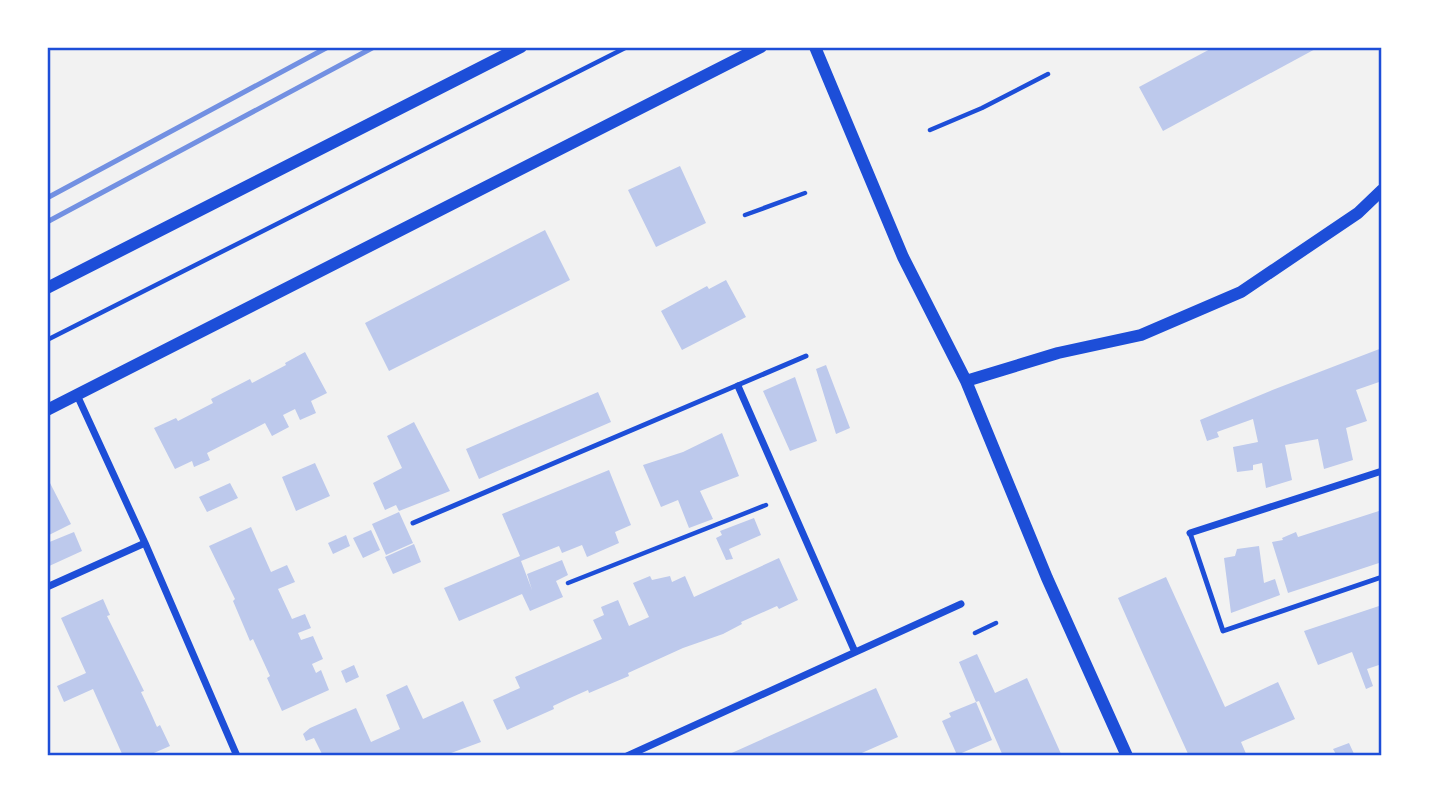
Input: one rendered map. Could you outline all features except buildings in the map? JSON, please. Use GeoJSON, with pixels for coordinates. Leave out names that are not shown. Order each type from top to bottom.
{"type":"FeatureCollection","features":[{"type":"Feature","properties":{"kind":"street"},"geometry":{"type":"LineString","coordinates":[[47,288],[521,47]]}},
{"type":"Feature","properties":{"kind":"street"},"geometry":{"type":"LineString","coordinates":[[47,410],[761,47]]}},
{"type":"Feature","properties":{"kind":"street"},"geometry":{"type":"LineString","coordinates":[[815,47],[903,257],[967,381],[1046,575],[1127,756]]}},
{"type":"Feature","properties":{"kind":"street"},"geometry":{"type":"LineString","coordinates":[[967,381],[1058,353],[1141,335],[1241,292],[1358,214],[1382,190]]}},
{"type":"Feature","properties":{"kind":"street"},"geometry":{"type":"LineString","coordinates":[[738,386],[855,652]]}},
{"type":"Feature","properties":{"kind":"street"},"geometry":{"type":"LineString","coordinates":[[77,395],[145,542],[237,756]]}},
{"type":"Feature","properties":{"kind":"street"},"geometry":{"type":"LineString","coordinates":[[1190,533],[1382,471]]}},
{"type":"Feature","properties":{"kind":"street"},"geometry":{"type":"LineString","coordinates":[[47,587],[145,542]]}},
{"type":"Feature","properties":{"kind":"street"},"geometry":{"type":"LineString","coordinates":[[627,756],[961,604]]}},
{"type":"Feature","properties":{"kind":"lane"},"geometry":{"type":"LineString","coordinates":[[413,523],[806,356]]}},
{"type":"Feature","properties":{"kind":"lane"},"geometry":{"type":"LineString","coordinates":[[1190,533],[1223,631],[1382,577]]}},
{"type":"Feature","properties":{"kind":"path"},"geometry":{"type":"LineString","coordinates":[[47,340],[627,47]]}},
{"type":"Feature","properties":{"kind":"path"},"geometry":{"type":"LineString","coordinates":[[930,130],[982,108],[1048,74]]}},
{"type":"Feature","properties":{"kind":"path"},"geometry":{"type":"LineString","coordinates":[[745,215],[805,193]]}},
{"type":"Feature","properties":{"kind":"path"},"geometry":{"type":"LineString","coordinates":[[568,583],[787,497]]}},
{"type":"Feature","properties":{"kind":"path"},"geometry":{"type":"LineString","coordinates":[[975,633],[996,623]]}},
{"type":"Feature","properties":{"kind":"railway"},"geometry":{"type":"LineString","coordinates":[[47,198],[328,47]]}},
{"type":"Feature","properties":{"kind":"railway"},"geometry":{"type":"LineString","coordinates":[[47,222],[374,47]]}}]}
